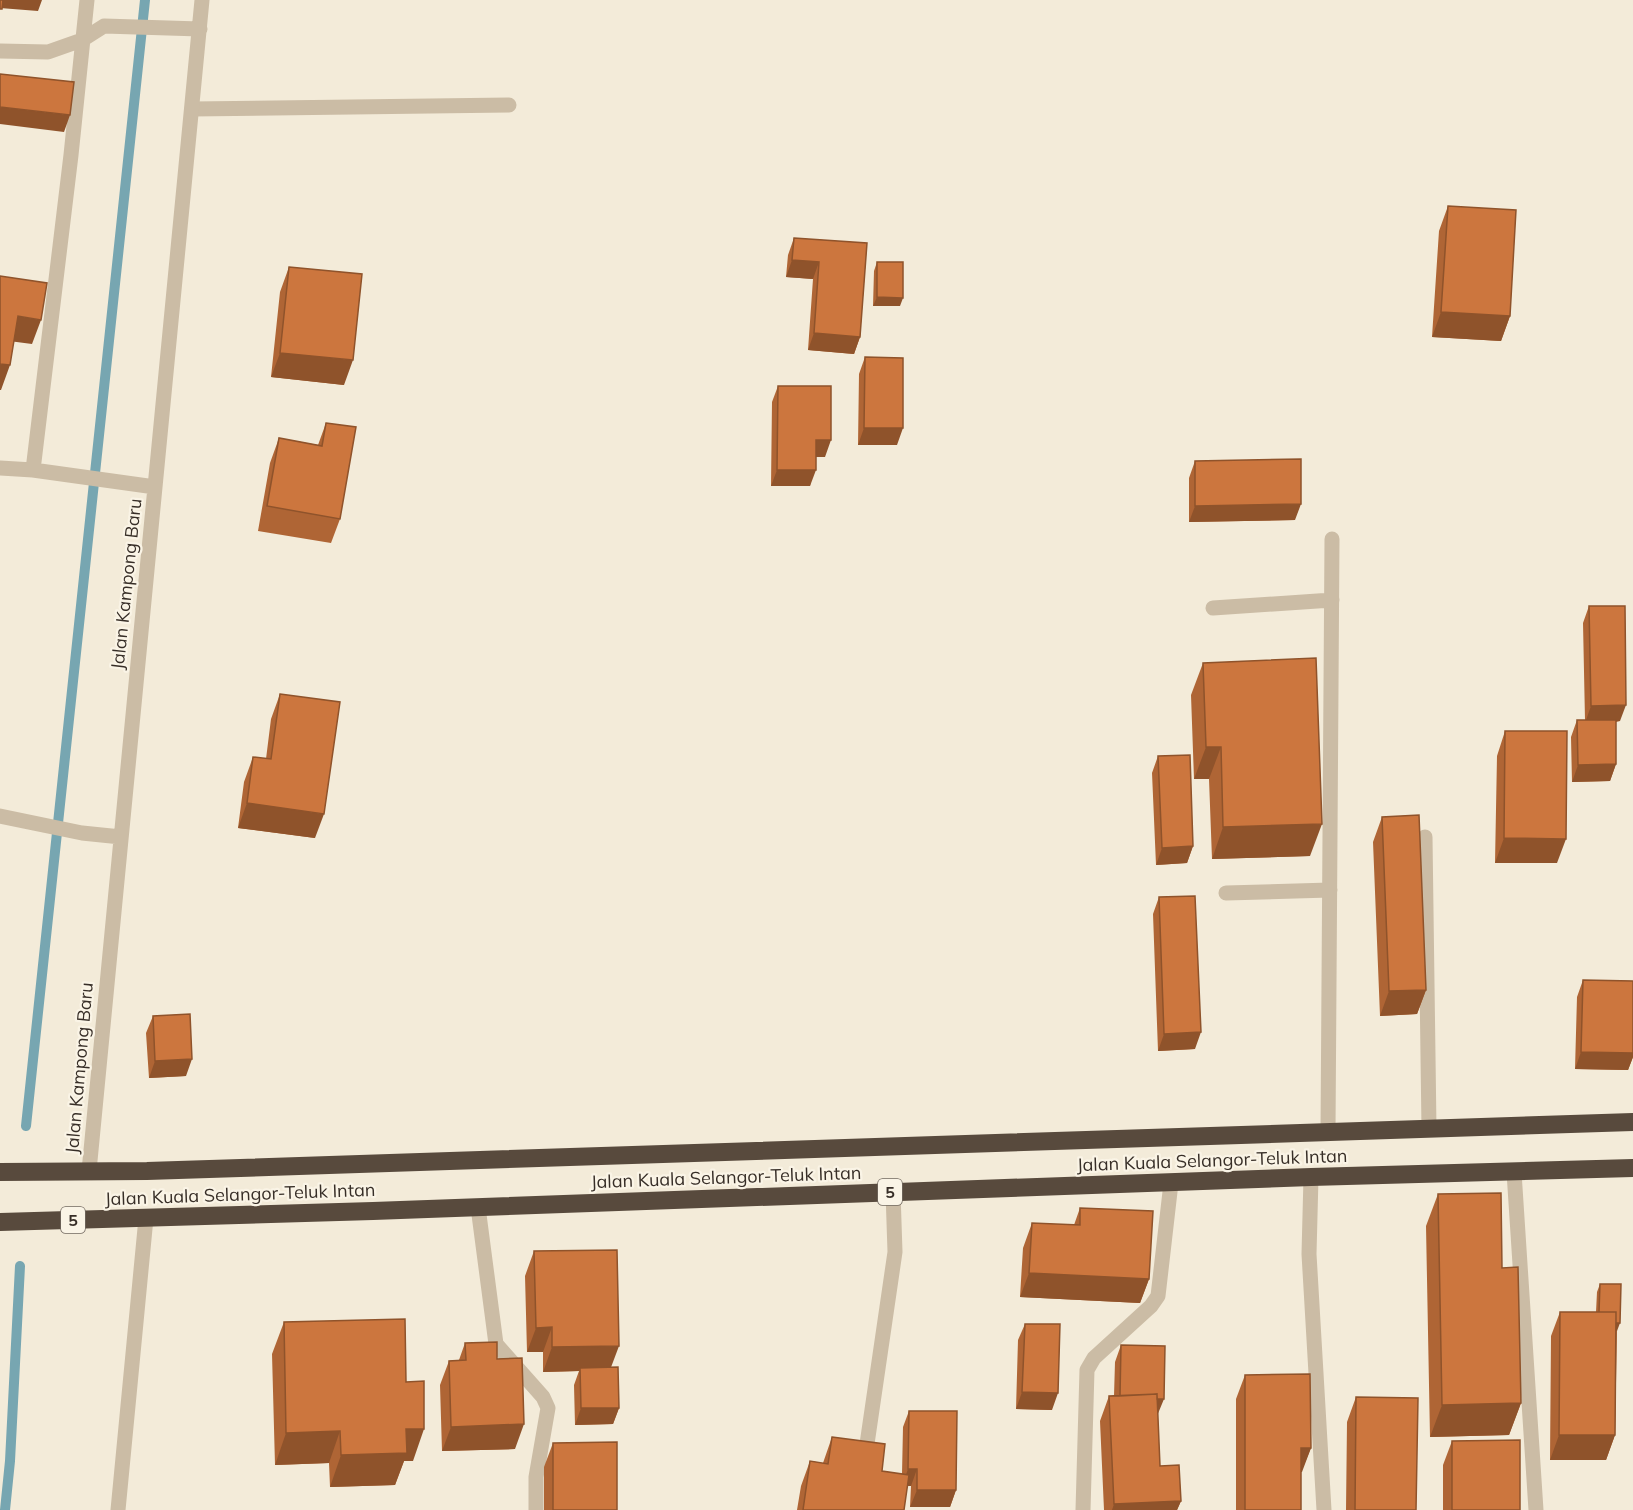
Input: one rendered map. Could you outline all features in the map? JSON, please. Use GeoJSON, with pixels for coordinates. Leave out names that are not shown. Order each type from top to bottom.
{"type":"FeatureCollection","features":[{"type":"Feature","properties":{"kind":"highway","name":"Jalan Kuala Selangor-Teluk Intan"},"geometry":{"type":"LineString","coordinates":[[0,1172],[89,1172],[1633,1122]]}},
{"type":"Feature","properties":{"kind":"highway","name":"Jalan Kuala Selangor-Teluk Intan"},"geometry":{"type":"LineString","coordinates":[[0,1222],[1633,1168]]}},
{"type":"Feature","properties":{"kind":"street"},"geometry":{"type":"LineString","coordinates":[[33,470],[87,0]]}},
{"type":"Feature","properties":{"kind":"street","name":"Jalan Kampong Baru"},"geometry":{"type":"LineString","coordinates":[[89,1172],[202,0]]}},
{"type":"Feature","properties":{"kind":"street"},"geometry":{"type":"LineString","coordinates":[[0,51],[48,52],[82,40],[104,26],[200,29]]}},
{"type":"Feature","properties":{"kind":"street"},"geometry":{"type":"LineString","coordinates":[[192,109],[509,105]]}},
{"type":"Feature","properties":{"kind":"street"},"geometry":{"type":"LineString","coordinates":[[0,468],[33,470],[155,487]]}},
{"type":"Feature","properties":{"kind":"street"},"geometry":{"type":"LineString","coordinates":[[1328,1132],[1332,539]]}},
{"type":"Feature","properties":{"kind":"street"},"geometry":{"type":"LineString","coordinates":[[1213,608],[1332,600]]}},
{"type":"Feature","properties":{"kind":"street"},"geometry":{"type":"LineString","coordinates":[[2,816],[82,833],[121,837]]}},
{"type":"Feature","properties":{"kind":"street"},"geometry":{"type":"LineString","coordinates":[[1425,837],[1429,1129]]}},
{"type":"Feature","properties":{"kind":"street"},"geometry":{"type":"LineString","coordinates":[[1226,893],[1330,890]]}},
{"type":"Feature","properties":{"kind":"street"},"geometry":{"type":"LineString","coordinates":[[1514,1172],[1536,1510]]}},
{"type":"Feature","properties":{"kind":"street"},"geometry":{"type":"LineString","coordinates":[[1311,1177],[1309,1254],[1324,1510]]}},
{"type":"Feature","properties":{"kind":"street"},"geometry":{"type":"LineString","coordinates":[[1083,1510],[1087,1370],[1094,1358],[1151,1306],[1158,1296],[1171,1183]]}},
{"type":"Feature","properties":{"kind":"street"},"geometry":{"type":"LineString","coordinates":[[867,1444],[895,1252],[893,1192]]}},
{"type":"Feature","properties":{"kind":"street"},"geometry":{"type":"LineString","coordinates":[[478,1207],[496,1344],[543,1397],[548,1408],[537,1477],[536,1510]]}},
{"type":"Feature","properties":{"kind":"street"},"geometry":{"type":"LineString","coordinates":[[118,1510],[146,1218]]}},
{"type":"Feature","properties":{"kind":"building"},"geometry":{"type":"Polygon","coordinates":[[[0,74],[74,82],[70,115],[0,107],[0,74]]]}},
{"type":"Feature","properties":{"kind":"building"},"geometry":{"type":"Polygon","coordinates":[[[1448,206],[1516,210],[1510,316],[1441,312],[1448,206]]]}},
{"type":"Feature","properties":{"kind":"building"},"geometry":{"type":"Polygon","coordinates":[[[794,238],[867,243],[860,337],[814,333],[819,262],[792,260],[794,238]]]}},
{"type":"Feature","properties":{"kind":"building"},"geometry":{"type":"Polygon","coordinates":[[[877,262],[903,262],[903,298],[877,297],[877,262]]]}},
{"type":"Feature","properties":{"kind":"building"},"geometry":{"type":"Polygon","coordinates":[[[289,267],[362,274],[353,360],[280,353],[289,267]]]}},
{"type":"Feature","properties":{"kind":"building"},"geometry":{"type":"Polygon","coordinates":[[[0,276],[47,283],[41,320],[18,316],[10,365],[0,364],[0,276]]]}},
{"type":"Feature","properties":{"kind":"building"},"geometry":{"type":"Polygon","coordinates":[[[865,357],[903,358],[903,428],[864,428],[865,357]]]}},
{"type":"Feature","properties":{"kind":"building"},"geometry":{"type":"Polygon","coordinates":[[[778,386],[831,386],[831,440],[816,440],[816,470],[777,470],[778,386]]]}},
{"type":"Feature","properties":{"kind":"building"},"geometry":{"type":"Polygon","coordinates":[[[326,423],[356,427],[340,519],[267,506],[279,438],[322,446],[326,423]]]}},
{"type":"Feature","properties":{"kind":"building"},"geometry":{"type":"Polygon","coordinates":[[[1301,459],[1301,504],[1195,506],[1195,461],[1301,459]]]}},
{"type":"Feature","properties":{"kind":"building"},"geometry":{"type":"Polygon","coordinates":[[[1589,606],[1625,606],[1626,705],[1591,706],[1589,606]]]}},
{"type":"Feature","properties":{"kind":"building"},"geometry":{"type":"Polygon","coordinates":[[[1316,658],[1322,824],[1223,827],[1221,747],[1206,747],[1203,663],[1316,658]]]}},
{"type":"Feature","properties":{"kind":"building"},"geometry":{"type":"Polygon","coordinates":[[[280,694],[340,702],[324,814],[247,803],[253,757],[271,759],[280,694]]]}},
{"type":"Feature","properties":{"kind":"building"},"geometry":{"type":"Polygon","coordinates":[[[1577,720],[1616,720],[1616,764],[1578,765],[1577,720]]]}},
{"type":"Feature","properties":{"kind":"building"},"geometry":{"type":"Polygon","coordinates":[[[1505,731],[1567,731],[1566,839],[1504,838],[1505,731]]]}},
{"type":"Feature","properties":{"kind":"building"},"geometry":{"type":"Polygon","coordinates":[[[1190,755],[1193,846],[1162,848],[1158,756],[1190,755]]]}},
{"type":"Feature","properties":{"kind":"building"},"geometry":{"type":"Polygon","coordinates":[[[1419,815],[1426,990],[1389,991],[1382,817],[1419,815]]]}},
{"type":"Feature","properties":{"kind":"building"},"geometry":{"type":"Polygon","coordinates":[[[1195,896],[1201,1032],[1164,1034],[1159,897],[1195,896]]]}},
{"type":"Feature","properties":{"kind":"building"},"geometry":{"type":"Polygon","coordinates":[[[1583,980],[1633,981],[1633,1053],[1581,1052],[1583,980]]]}},
{"type":"Feature","properties":{"kind":"building"},"geometry":{"type":"Polygon","coordinates":[[[190,1014],[192,1059],[155,1061],[153,1016],[190,1014]]]}},
{"type":"Feature","properties":{"kind":"building"},"geometry":{"type":"Polygon","coordinates":[[[1501,1193],[1502,1268],[1518,1267],[1521,1403],[1442,1405],[1438,1194],[1501,1193]]]}},
{"type":"Feature","properties":{"kind":"building"},"geometry":{"type":"Polygon","coordinates":[[[1080,1208],[1153,1211],[1149,1279],[1029,1273],[1032,1223],[1080,1225],[1080,1208]]]}},
{"type":"Feature","properties":{"kind":"building"},"geometry":{"type":"Polygon","coordinates":[[[617,1250],[619,1346],[552,1347],[552,1327],[536,1328],[534,1251],[617,1250]]]}},
{"type":"Feature","properties":{"kind":"building"},"geometry":{"type":"Polygon","coordinates":[[[1600,1284],[1621,1284],[1620,1323],[1616,1323],[1616,1312],[1599,1312],[1600,1284]]]}},
{"type":"Feature","properties":{"kind":"building"},"geometry":{"type":"Polygon","coordinates":[[[1560,1312],[1616,1312],[1615,1435],[1559,1435],[1560,1312]]]}},
{"type":"Feature","properties":{"kind":"building"},"geometry":{"type":"Polygon","coordinates":[[[405,1319],[406,1382],[424,1381],[424,1429],[406,1429],[407,1453],[341,1455],[340,1431],[286,1433],[284,1322],[405,1319]]]}},
{"type":"Feature","properties":{"kind":"building"},"geometry":{"type":"Polygon","coordinates":[[[1025,1324],[1060,1324],[1058,1393],[1022,1392],[1025,1324]]]}},
{"type":"Feature","properties":{"kind":"building"},"geometry":{"type":"Polygon","coordinates":[[[497,1342],[497,1359],[522,1358],[524,1424],[451,1427],[449,1361],[466,1360],[465,1343],[497,1342]]]}},
{"type":"Feature","properties":{"kind":"building"},"geometry":{"type":"Polygon","coordinates":[[[1121,1345],[1165,1346],[1164,1399],[1157,1399],[1157,1394],[1120,1396],[1121,1345]]]}},
{"type":"Feature","properties":{"kind":"building"},"geometry":{"type":"Polygon","coordinates":[[[618,1367],[619,1408],[581,1408],[580,1368],[618,1367]]]}},
{"type":"Feature","properties":{"kind":"building"},"geometry":{"type":"Polygon","coordinates":[[[1310,1374],[1311,1448],[1301,1448],[1301,1510],[1245,1510],[1245,1375],[1310,1374]]]}},
{"type":"Feature","properties":{"kind":"building"},"geometry":{"type":"Polygon","coordinates":[[[1157,1394],[1160,1466],[1179,1465],[1181,1501],[1114,1504],[1109,1396],[1157,1394]]]}},
{"type":"Feature","properties":{"kind":"building"},"geometry":{"type":"Polygon","coordinates":[[[1356,1397],[1418,1398],[1416,1510],[1355,1510],[1356,1397]]]}},
{"type":"Feature","properties":{"kind":"building"},"geometry":{"type":"Polygon","coordinates":[[[909,1411],[957,1411],[956,1490],[917,1490],[917,1469],[908,1469],[909,1411]]]}},
{"type":"Feature","properties":{"kind":"building"},"geometry":{"type":"Polygon","coordinates":[[[832,1437],[885,1444],[882,1471],[909,1475],[904,1510],[803,1510],[810,1461],[828,1464],[832,1437]]]}},
{"type":"Feature","properties":{"kind":"building"},"geometry":{"type":"Polygon","coordinates":[[[1520,1440],[1520,1510],[1452,1510],[1452,1441],[1520,1440]]]}},
{"type":"Feature","properties":{"kind":"building"},"geometry":{"type":"Polygon","coordinates":[[[617,1442],[617,1510],[553,1510],[553,1443],[617,1442]]]}},
{"type":"Feature","properties":{"kind":"waterway"},"geometry":{"type":"LineString","coordinates":[[26,1126],[145,0]]}},
{"type":"Feature","properties":{"kind":"waterway"},"geometry":{"type":"LineString","coordinates":[[5,1510],[10,1461],[20,1266]]}}]}
